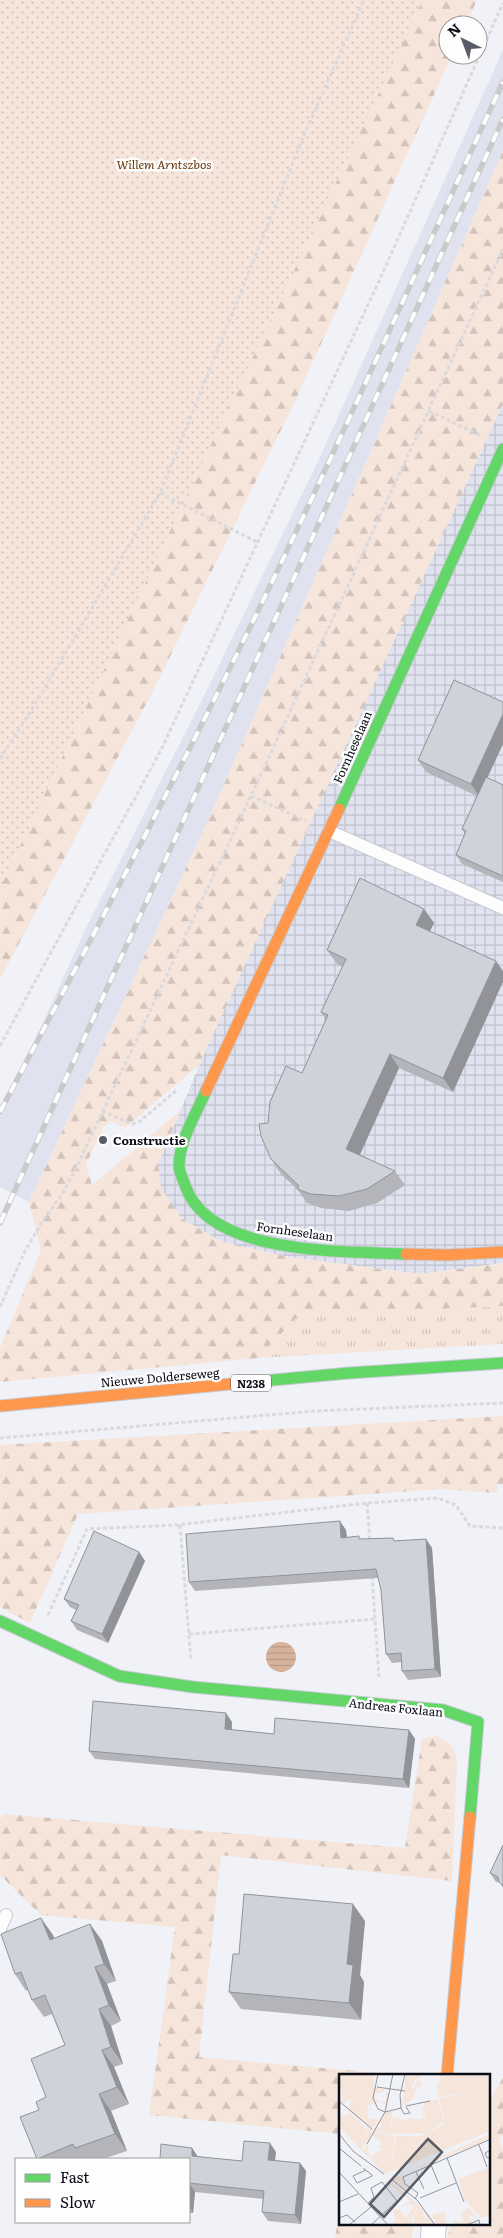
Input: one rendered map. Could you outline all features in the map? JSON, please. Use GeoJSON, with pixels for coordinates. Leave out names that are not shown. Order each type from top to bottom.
{"type":"FeatureCollection","features":[{"type":"Feature","properties":{"kind":"street","name":"Fornheselaan"},"geometry":{"type":"LineString","coordinates":[[503,449],[329,831],[222,1055],[181,1149],[179,1168],[187,1192],[194,1204],[220,1226],[243,1236],[264,1242],[335,1251],[447,1256],[503,1252]]}},
{"type":"Feature","properties":{"kind":"street","name":"Nieuwe Dolderseweg"},"geometry":{"type":"LineString","coordinates":[[0,1406],[349,1374],[503,1364]]}},
{"type":"Feature","properties":{"kind":"street","name":"Andreas Foxlaan"},"geometry":{"type":"LineString","coordinates":[[0,1622],[119,1676],[193,1687],[443,1710],[478,1722],[447,2074]]}},
{"type":"Feature","properties":{"kind":"lane"},"geometry":{"type":"LineString","coordinates":[[329,831],[503,908]]}},
{"type":"Feature","properties":{"kind":"lane"},"geometry":{"type":"LineString","coordinates":[[0,1929],[6,1915]]}},
{"type":"Feature","properties":{"kind":"path"},"geometry":{"type":"LineString","coordinates":[[0,759],[34,706],[160,493],[304,135],[364,0]]}},
{"type":"Feature","properties":{"kind":"path"},"geometry":{"type":"LineString","coordinates":[[0,1046],[161,750],[378,281],[503,4]]}},
{"type":"Feature","properties":{"kind":"path"},"geometry":{"type":"LineString","coordinates":[[0,1306],[42,1220],[63,1194],[251,796],[503,249]]}},
{"type":"Feature","properties":{"kind":"path"},"geometry":{"type":"LineString","coordinates":[[428,411],[486,438]]}},
{"type":"Feature","properties":{"kind":"path"},"geometry":{"type":"LineString","coordinates":[[160,493],[257,542]]}},
{"type":"Feature","properties":{"kind":"path"},"geometry":{"type":"LineString","coordinates":[[251,796],[329,831]]}},
{"type":"Feature","properties":{"kind":"path"},"geometry":{"type":"LineString","coordinates":[[102,1111],[132,1124],[139,1122],[178,1089]]}},
{"type":"Feature","properties":{"kind":"path"},"geometry":{"type":"LineString","coordinates":[[0,1438],[315,1411],[503,1403]]}},
{"type":"Feature","properties":{"kind":"path"},"geometry":{"type":"LineString","coordinates":[[37,1638],[87,1529],[180,1525],[367,1503],[437,1498],[456,1505],[470,1526],[503,1528]]}},
{"type":"Feature","properties":{"kind":"path"},"geometry":{"type":"LineString","coordinates":[[367,1503],[370,1551]]}},
{"type":"Feature","properties":{"kind":"path"},"geometry":{"type":"LineString","coordinates":[[180,1525],[193,1687]]}},
{"type":"Feature","properties":{"kind":"path"},"geometry":{"type":"LineString","coordinates":[[372,1571],[380,1704]]}},
{"type":"Feature","properties":{"kind":"path"},"geometry":{"type":"LineString","coordinates":[[189,1634],[375,1619]]}},
{"type":"Feature","properties":{"kind":"shaded area"},"geometry":{"type":"Polygon","coordinates":[[[503,50],[503,151],[208,821],[29,1202],[0,1187],[0,1117],[86,928],[207,690],[320,457],[503,50]]]}},
{"type":"Feature","properties":{"kind":"shaded area"},"geometry":{"type":"Polygon","coordinates":[[[503,404],[503,1263],[420,1274],[289,1257],[222,1242],[181,1218],[160,1188],[158,1164],[210,1040],[503,404]]]}},
{"type":"Feature","properties":{"kind":"shaded area"},"geometry":{"type":"Polygon","coordinates":[[[281,1642],[292,1646],[296,1657],[292,1668],[281,1672],[270,1668],[266,1657],[270,1646],[281,1642]]]}},
{"type":"Feature","properties":{"kind":"green space","name":"Willem Arntszbos"},"geometry":{"type":"Polygon","coordinates":[[[0,0],[423,0],[0,888],[0,0]]]}},
{"type":"Feature","properties":{"kind":"green space","name":"Willem Arntszbos"},"geometry":{"type":"Polygon","coordinates":[[[379,0],[477,0],[470,15],[438,15],[438,65],[447,65],[296,399],[153,691],[0,979],[0,126],[379,0]]]}},
{"type":"Feature","properties":{"kind":"green space"},"geometry":{"type":"Polygon","coordinates":[[[503,151],[503,404],[199,1065],[125,1128],[111,1121],[104,1126],[86,1164],[92,1185],[181,1110],[158,1164],[161,1188],[181,1218],[222,1242],[289,1257],[420,1274],[503,1263],[503,1306],[315,1315],[295,1319],[258,1358],[0,1382],[0,1348],[41,1250],[29,1202],[208,821],[503,151]]]}},
{"type":"Feature","properties":{"kind":"green space"},"geometry":{"type":"Polygon","coordinates":[[[503,1306],[503,1344],[258,1358],[295,1319],[315,1315],[503,1306]]]}},
{"type":"Feature","properties":{"kind":"green space"},"geometry":{"type":"Polygon","coordinates":[[[503,1416],[503,1484],[498,1484],[497,1493],[442,1489],[78,1514],[30,1623],[0,1607],[0,1445],[503,1416]]]}},
{"type":"Feature","properties":{"kind":"green space"},"geometry":{"type":"Polygon","coordinates":[[[437,1736],[445,1740],[454,1750],[457,1758],[452,1881],[221,1855],[199,2057],[391,2074],[339,2074],[339,2134],[149,2115],[175,1927],[41,1915],[0,1875],[0,1819],[4,1814],[405,1848],[422,1739],[437,1736]]]}},
{"type":"Feature","properties":{"kind":"green space"},"geometry":{"type":"Polygon","coordinates":[[[503,2078],[503,2135],[499,2141],[503,2148],[503,2238],[448,2238],[450,2226],[490,2226],[490,2099],[503,2078]]]}},
{"type":"Feature","properties":{"kind":"green space"},"geometry":{"type":"Polygon","coordinates":[[[339,2214],[339,2226],[414,2226],[412,2238],[335,2238],[339,2214]]]}},
{"type":"Feature","properties":{"kind":"building"},"geometry":{"type":"Polygon","coordinates":[[[454,680],[503,702],[503,714],[471,784],[418,760],[454,680]]]}},
{"type":"Feature","properties":{"kind":"building"},"geometry":{"type":"Polygon","coordinates":[[[486,777],[503,785],[503,876],[456,855],[466,831],[462,829],[486,777]]]}},
{"type":"Feature","properties":{"kind":"building"},"geometry":{"type":"Polygon","coordinates":[[[360,878],[424,909],[416,925],[496,961],[443,1078],[390,1054],[346,1149],[395,1171],[367,1189],[339,1196],[311,1194],[297,1189],[299,1186],[271,1159],[261,1136],[259,1124],[268,1123],[270,1102],[286,1066],[302,1073],[328,1015],[321,1012],[346,959],[327,950],[360,878]]]}},
{"type":"Feature","properties":{"kind":"building"},"geometry":{"type":"Polygon","coordinates":[[[340,1521],[341,1538],[359,1536],[359,1539],[393,1538],[394,1541],[426,1539],[435,1669],[402,1671],[401,1653],[386,1654],[381,1590],[376,1569],[189,1582],[186,1534],[340,1521]]]}},
{"type":"Feature","properties":{"kind":"building"},"geometry":{"type":"Polygon","coordinates":[[[94,1531],[139,1552],[102,1634],[71,1621],[79,1605],[64,1599],[94,1531]]]}},
{"type":"Feature","properties":{"kind":"building"},"geometry":{"type":"Polygon","coordinates":[[[93,1701],[226,1713],[225,1729],[274,1734],[275,1718],[409,1730],[403,1779],[89,1751],[93,1701]]]}},
{"type":"Feature","properties":{"kind":"building"},"geometry":{"type":"Polygon","coordinates":[[[503,1845],[503,1886],[499,1882],[498,1877],[490,1873],[503,1845]]]}},
{"type":"Feature","properties":{"kind":"building"},"geometry":{"type":"Polygon","coordinates":[[[244,1894],[353,1904],[347,1964],[353,1965],[349,2003],[229,1992],[233,1954],[239,1954],[244,1894]]]}},
{"type":"Feature","properties":{"kind":"building"},"geometry":{"type":"Polygon","coordinates":[[[41,1918],[50,1940],[90,1924],[104,1964],[95,1967],[109,2005],[99,2009],[111,2047],[102,2050],[117,2087],[99,2094],[115,2134],[75,2148],[73,2144],[37,2158],[20,2117],[39,2110],[36,2102],[46,2097],[31,2059],[65,2045],[45,1995],[32,2000],[21,1972],[15,1974],[1,1934],[41,1918]]]}},
{"type":"Feature","properties":{"kind":"building"},"geometry":{"type":"Polygon","coordinates":[[[244,2141],[270,2143],[268,2160],[300,2163],[295,2215],[262,2212],[264,2191],[190,2183],[190,2158],[160,2158],[161,2144],[192,2148],[192,2156],[242,2161],[244,2141]]]}},
{"type":"Feature","properties":{"kind":"railway"},"geometry":{"type":"LineString","coordinates":[[0,1112],[162,803],[256,615],[350,416],[503,82]]}},
{"type":"Feature","properties":{"kind":"railway"},"geometry":{"type":"LineString","coordinates":[[0,1223],[503,119]]}},
{"type":"Feature","properties":{"kind":"traffic: fast"},"geometry":{"type":"LineString","coordinates":[[339,809],[503,449]]}},
{"type":"Feature","properties":{"kind":"traffic: fast"},"geometry":{"type":"LineString","coordinates":[[206,1091],[185,1137],[179,1166],[185,1185],[199,1208],[221,1225],[249,1237],[281,1245],[315,1250],[406,1254]]}},
{"type":"Feature","properties":{"kind":"traffic: fast"},"geometry":{"type":"LineString","coordinates":[[241,1383],[349,1373],[503,1363]]}},
{"type":"Feature","properties":{"kind":"traffic: fast"},"geometry":{"type":"LineString","coordinates":[[0,1621],[119,1676],[193,1687],[443,1710],[478,1722],[470,1817]]}},
{"type":"Feature","properties":{"kind":"traffic: slow"},"geometry":{"type":"LineString","coordinates":[[206,1091],[339,809]]}},
{"type":"Feature","properties":{"kind":"traffic: slow"},"geometry":{"type":"LineString","coordinates":[[406,1254],[447,1255],[503,1252]]}},
{"type":"Feature","properties":{"kind":"traffic: slow"},"geometry":{"type":"LineString","coordinates":[[0,1406],[241,1383]]}},
{"type":"Feature","properties":{"kind":"traffic: slow"},"geometry":{"type":"LineString","coordinates":[[447,2074],[470,1817]]}},
{"type":"Feature","properties":{"kind":"place","name":"Constructie"},"geometry":{"type":"Point","coordinates":[103,1140]}}]}
